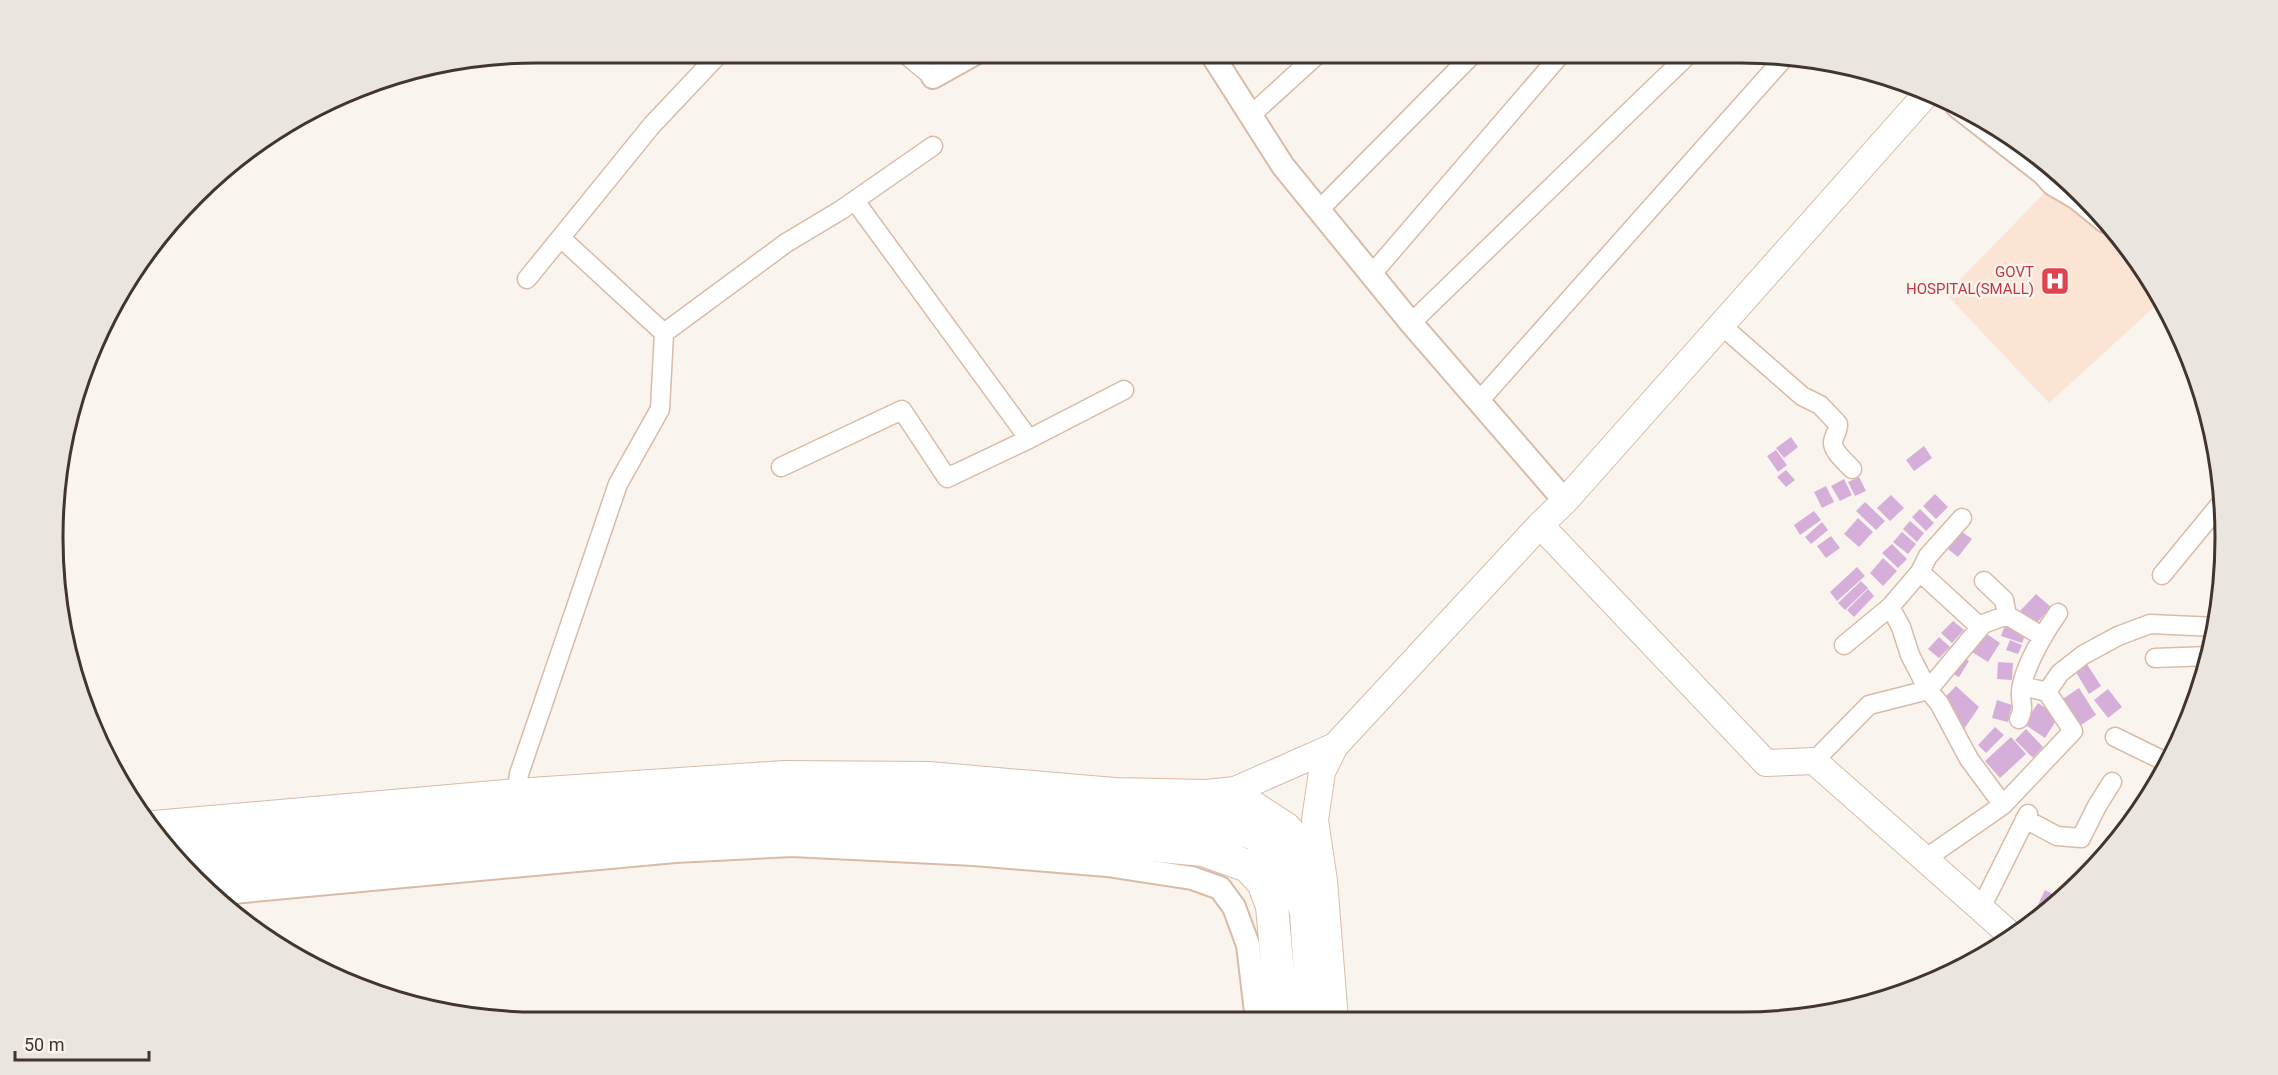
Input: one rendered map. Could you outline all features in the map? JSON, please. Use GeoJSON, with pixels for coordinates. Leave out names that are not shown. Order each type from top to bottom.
{"type":"FeatureCollection","features":[{"type":"Feature","properties":{"kind":"highway"},"geometry":{"type":"LineString","coordinates":[[177,846],[672,804],[785,798],[967,802],[1202,819],[1256,834],[1293,870],[1306,912],[1312,1012]]}},
{"type":"Feature","properties":{"kind":"highway"},"geometry":{"type":"LineString","coordinates":[[200,870],[522,842],[783,825],[971,831],[1203,850],[1248,866],[1263,882],[1272,906],[1270,1012]]}},
{"type":"Feature","properties":{"kind":"highway"},"geometry":{"type":"LineString","coordinates":[[1107,865],[1131,843]]}},
{"type":"Feature","properties":{"kind":"main road"},"geometry":{"type":"LineString","coordinates":[[1334,1012],[1324,881],[1315,820],[1322,772],[1335,746],[1540,525],[1565,501],[1922,99]]}},
{"type":"Feature","properties":{"kind":"main road"},"geometry":{"type":"LineString","coordinates":[[1540,525],[1766,763],[1814,761],[2006,931]]}},
{"type":"Feature","properties":{"kind":"main road"},"geometry":{"type":"LineString","coordinates":[[159,824],[517,792],[761,775],[929,775],[1114,791],[1206,793],[1235,790],[1335,746]]}},
{"type":"Feature","properties":{"kind":"main road"},"geometry":{"type":"LineString","coordinates":[[1206,793],[1250,802],[1287,826],[1308,849],[1324,881]]}},
{"type":"Feature","properties":{"kind":"street"},"geometry":{"type":"LineString","coordinates":[[527,279],[652,125],[710,63]]}},
{"type":"Feature","properties":{"kind":"street"},"geometry":{"type":"LineString","coordinates":[[917,63],[933,77],[957,63]]}},
{"type":"Feature","properties":{"kind":"street"},"geometry":{"type":"LineString","coordinates":[[1218,63],[1283,166],[1411,323],[1480,400],[1565,501]]}},
{"type":"Feature","properties":{"kind":"street"},"geometry":{"type":"LineString","coordinates":[[1251,115],[1307,63]]}},
{"type":"Feature","properties":{"kind":"street"},"geometry":{"type":"LineString","coordinates":[[1319,210],[1463,63]]}},
{"type":"Feature","properties":{"kind":"street"},"geometry":{"type":"LineString","coordinates":[[1372,274],[1554,63]]}},
{"type":"Feature","properties":{"kind":"street"},"geometry":{"type":"LineString","coordinates":[[1411,323],[1679,63]]}},
{"type":"Feature","properties":{"kind":"street"},"geometry":{"type":"LineString","coordinates":[[1480,400],[1778,65]]}},
{"type":"Feature","properties":{"kind":"street"},"geometry":{"type":"LineString","coordinates":[[664,333],[786,243],[855,201],[933,146]]}},
{"type":"Feature","properties":{"kind":"street"},"geometry":{"type":"LineString","coordinates":[[2010,148],[2043,173],[2053,184],[2059,187]]}},
{"type":"Feature","properties":{"kind":"street"},"geometry":{"type":"LineString","coordinates":[[855,201],[1029,439]]}},
{"type":"Feature","properties":{"kind":"street"},"geometry":{"type":"LineString","coordinates":[[561,237],[664,333]]}},
{"type":"Feature","properties":{"kind":"street"},"geometry":{"type":"LineString","coordinates":[[1721,325],[1802,396],[1820,405],[1838,424],[1838,433],[1833,439],[1833,447],[1852,470]]}},
{"type":"Feature","properties":{"kind":"street"},"geometry":{"type":"LineString","coordinates":[[517,792],[519,774],[618,484],[660,409],[664,333]]}},
{"type":"Feature","properties":{"kind":"street"},"geometry":{"type":"LineString","coordinates":[[781,467],[902,410],[946,478],[1029,439],[1124,390]]}},
{"type":"Feature","properties":{"kind":"street"},"geometry":{"type":"LineString","coordinates":[[2162,575],[2214,512]]}},
{"type":"Feature","properties":{"kind":"street"},"geometry":{"type":"LineString","coordinates":[[1844,645],[1890,607],[1920,572],[1928,556],[1962,518]]}},
{"type":"Feature","properties":{"kind":"street"},"geometry":{"type":"LineString","coordinates":[[1920,572],[1980,627]]}},
{"type":"Feature","properties":{"kind":"street"},"geometry":{"type":"LineString","coordinates":[[1984,581],[2004,600],[2007,615],[2043,637]]}},
{"type":"Feature","properties":{"kind":"street"},"geometry":{"type":"LineString","coordinates":[[1890,607],[1928,690],[1939,703],[1969,759],[2003,805]]}},
{"type":"Feature","properties":{"kind":"street"},"geometry":{"type":"LineString","coordinates":[[2019,719],[2023,710],[2021,692],[2026,671],[2058,613]]}},
{"type":"Feature","properties":{"kind":"street"},"geometry":{"type":"LineString","coordinates":[[1814,761],[1869,705],[1928,690],[1983,624],[2007,615]]}},
{"type":"Feature","properties":{"kind":"street"},"geometry":{"type":"LineString","coordinates":[[2047,692],[2060,673],[2083,655],[2118,636],[2150,624],[2207,627]]}},
{"type":"Feature","properties":{"kind":"street"},"geometry":{"type":"LineString","coordinates":[[2155,658],[2200,656]]}},
{"type":"Feature","properties":{"kind":"street"},"geometry":{"type":"LineString","coordinates":[[1925,859],[2003,805],[2073,731],[2047,692],[2023,686]]}},
{"type":"Feature","properties":{"kind":"street"},"geometry":{"type":"LineString","coordinates":[[2115,737],[2160,759]]}},
{"type":"Feature","properties":{"kind":"street"},"geometry":{"type":"LineString","coordinates":[[1981,908],[2027,816],[2057,836],[2081,838],[2112,782]]}},
{"type":"Feature","properties":{"kind":"street"},"geometry":{"type":"LineString","coordinates":[[224,893],[675,851],[792,845],[974,854],[1107,865],[1192,878],[1220,888],[1234,907],[1268,1012]]}},
{"type":"Feature","properties":{"kind":"shaded area","name":"GOVT HOSPITAL(SMALL)"},"geometry":{"type":"Polygon","coordinates":[[[2053,184],[2076,202],[2117,249],[2155,307],[2049,403],[1946,294],[2053,184]]]}},
{"type":"Feature","properties":{"kind":"building"},"geometry":{"type":"Polygon","coordinates":[[[1791,437],[1798,447],[1784,458],[1776,448],[1791,437]]]}},
{"type":"Feature","properties":{"kind":"building"},"geometry":{"type":"Polygon","coordinates":[[[1924,446],[1932,458],[1914,471],[1906,460],[1924,446]]]}},
{"type":"Feature","properties":{"kind":"building"},"geometry":{"type":"Polygon","coordinates":[[[1776,450],[1787,465],[1778,472],[1767,456],[1776,450]]]}},
{"type":"Feature","properties":{"kind":"building"},"geometry":{"type":"Polygon","coordinates":[[[1786,470],[1795,480],[1786,487],[1777,477],[1786,470]]]}},
{"type":"Feature","properties":{"kind":"building"},"geometry":{"type":"Polygon","coordinates":[[[1859,477],[1866,491],[1855,496],[1848,482],[1859,477]]]}},
{"type":"Feature","properties":{"kind":"building"},"geometry":{"type":"Polygon","coordinates":[[[1844,479],[1852,495],[1840,501],[1831,486],[1844,479]]]}},
{"type":"Feature","properties":{"kind":"building"},"geometry":{"type":"Polygon","coordinates":[[[1826,486],[1834,502],[1822,508],[1814,492],[1826,486]]]}},
{"type":"Feature","properties":{"kind":"building"},"geometry":{"type":"Polygon","coordinates":[[[1935,494],[1948,507],[1936,519],[1923,506],[1935,494]]]}},
{"type":"Feature","properties":{"kind":"building"},"geometry":{"type":"Polygon","coordinates":[[[1891,495],[1904,508],[1890,521],[1877,508],[1891,495]]]}},
{"type":"Feature","properties":{"kind":"building"},"geometry":{"type":"Polygon","coordinates":[[[1865,502],[1885,521],[1876,530],[1856,511],[1865,502]]]}},
{"type":"Feature","properties":{"kind":"building"},"geometry":{"type":"Polygon","coordinates":[[[1920,509],[1934,523],[1926,531],[1912,517],[1920,509]]]}},
{"type":"Feature","properties":{"kind":"building"},"geometry":{"type":"Polygon","coordinates":[[[1814,511],[1821,520],[1800,535],[1794,525],[1814,511]]]}},
{"type":"Feature","properties":{"kind":"building"},"geometry":{"type":"Polygon","coordinates":[[[1858,518],[1873,532],[1859,547],[1844,534],[1858,518]]]}},
{"type":"Feature","properties":{"kind":"building"},"geometry":{"type":"Polygon","coordinates":[[[1910,521],[1924,533],[1917,542],[1903,529],[1910,521]]]}},
{"type":"Feature","properties":{"kind":"building"},"geometry":{"type":"Polygon","coordinates":[[[1822,522],[1828,530],[1811,544],[1805,537],[1822,522]]]}},
{"type":"Feature","properties":{"kind":"building"},"geometry":{"type":"Polygon","coordinates":[[[1958,529],[1972,539],[1958,557],[1944,546],[1958,529]]]}},
{"type":"Feature","properties":{"kind":"building"},"geometry":{"type":"Polygon","coordinates":[[[1902,532],[1916,544],[1908,554],[1893,542],[1902,532]]]}},
{"type":"Feature","properties":{"kind":"building"},"geometry":{"type":"Polygon","coordinates":[[[1831,536],[1840,548],[1826,558],[1817,546],[1831,536]]]}},
{"type":"Feature","properties":{"kind":"building"},"geometry":{"type":"Polygon","coordinates":[[[1892,544],[1907,559],[1898,568],[1882,553],[1892,544]]]}},
{"type":"Feature","properties":{"kind":"building"},"geometry":{"type":"Polygon","coordinates":[[[1883,558],[1897,571],[1883,586],[1870,573],[1883,558]]]}},
{"type":"Feature","properties":{"kind":"building"},"geometry":{"type":"Polygon","coordinates":[[[1857,567],[1865,576],[1837,601],[1830,592],[1857,567]]]}},
{"type":"Feature","properties":{"kind":"building"},"geometry":{"type":"Polygon","coordinates":[[[1861,581],[1868,588],[1845,610],[1838,603],[1861,581]]]}},
{"type":"Feature","properties":{"kind":"building"},"geometry":{"type":"Polygon","coordinates":[[[1868,589],[1874,596],[1854,617],[1847,610],[1868,589]]]}},
{"type":"Feature","properties":{"kind":"building"},"geometry":{"type":"Polygon","coordinates":[[[2036,594],[2051,607],[2035,625],[2020,611],[2036,594]]]}},
{"type":"Feature","properties":{"kind":"building"},"geometry":{"type":"Polygon","coordinates":[[[1953,621],[1964,630],[1952,643],[1941,633],[1953,621]]]}},
{"type":"Feature","properties":{"kind":"building"},"geometry":{"type":"Polygon","coordinates":[[[2006,622],[2027,630],[2022,643],[2001,636],[2006,622]]]}},
{"type":"Feature","properties":{"kind":"building"},"geometry":{"type":"Polygon","coordinates":[[[1981,630],[2000,643],[1988,662],[1967,649],[1981,630]]]}},
{"type":"Feature","properties":{"kind":"building"},"geometry":{"type":"Polygon","coordinates":[[[1939,637],[1950,647],[1939,658],[1928,649],[1939,637]]]}},
{"type":"Feature","properties":{"kind":"building"},"geometry":{"type":"Polygon","coordinates":[[[2010,640],[2022,645],[2018,654],[2006,650],[2010,640]]]}},
{"type":"Feature","properties":{"kind":"building"},"geometry":{"type":"Polygon","coordinates":[[[1960,655],[1969,661],[1959,677],[1948,671],[1960,655]]]}},
{"type":"Feature","properties":{"kind":"building"},"geometry":{"type":"Polygon","coordinates":[[[2085,661],[2101,686],[2089,694],[2074,669],[2085,661]]]}},
{"type":"Feature","properties":{"kind":"building"},"geometry":{"type":"Polygon","coordinates":[[[1998,662],[2013,663],[2012,680],[1997,679],[1998,662]]]}},
{"type":"Feature","properties":{"kind":"building"},"geometry":{"type":"Polygon","coordinates":[[[1956,686],[1979,707],[1964,729],[1943,699],[1956,686]]]}},
{"type":"Feature","properties":{"kind":"building"},"geometry":{"type":"Polygon","coordinates":[[[2079,688],[2096,715],[2078,727],[2061,700],[2079,688]]]}},
{"type":"Feature","properties":{"kind":"building"},"geometry":{"type":"Polygon","coordinates":[[[2108,689],[2122,707],[2108,718],[2094,700],[2108,689]]]}},
{"type":"Feature","properties":{"kind":"building"},"geometry":{"type":"Polygon","coordinates":[[[1997,700],[2012,705],[2008,722],[1992,718],[1997,700]]]}},
{"type":"Feature","properties":{"kind":"building"},"geometry":{"type":"Polygon","coordinates":[[[2038,703],[2059,716],[2045,738],[2024,724],[2038,703]]]}},
{"type":"Feature","properties":{"kind":"building"},"geometry":{"type":"Polygon","coordinates":[[[1995,727],[2004,735],[1986,753],[1978,745],[1995,727]]]}},
{"type":"Feature","properties":{"kind":"building"},"geometry":{"type":"Polygon","coordinates":[[[2026,729],[2043,747],[2033,758],[2015,740],[2026,729]]]}},
{"type":"Feature","properties":{"kind":"building"},"geometry":{"type":"Polygon","coordinates":[[[2011,737],[2026,754],[2000,778],[1985,761],[2011,737]]]}},
{"type":"Feature","properties":{"kind":"building"},"geometry":{"type":"Polygon","coordinates":[[[2045,890],[2053,894],[2037,908],[2045,890]]]}},
{"type":"Feature","properties":{"kind":"place","name":"GOVT HOSPITAL(SMALL)"},"geometry":{"type":"Point","coordinates":[2055,281]}}]}
